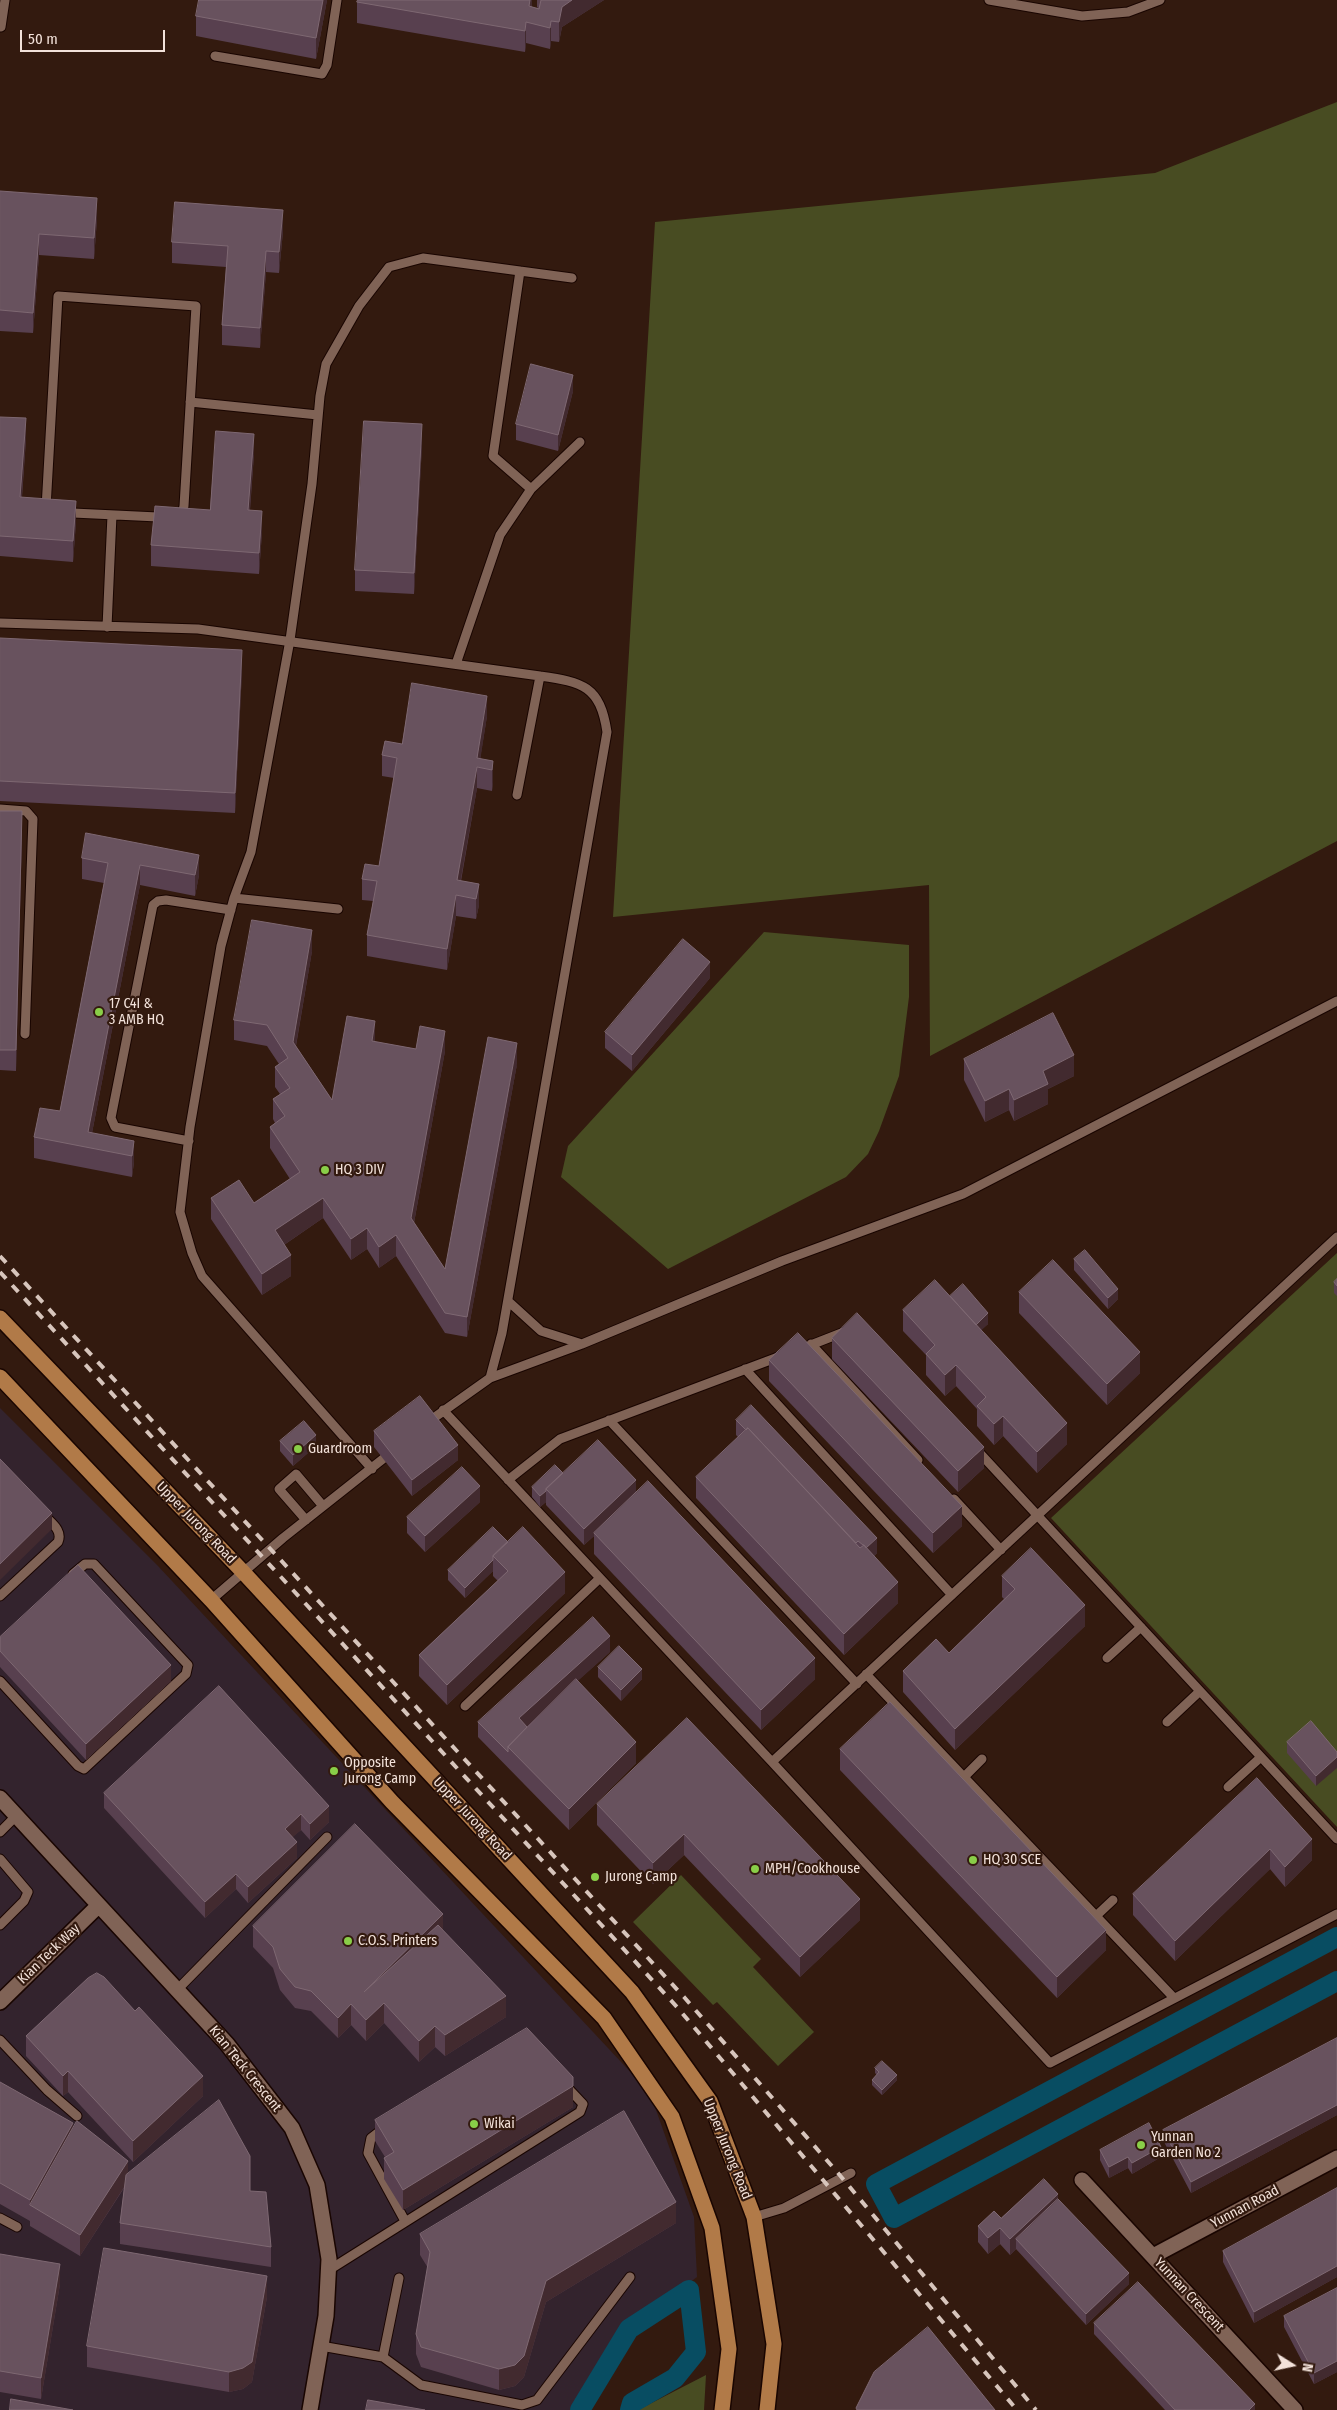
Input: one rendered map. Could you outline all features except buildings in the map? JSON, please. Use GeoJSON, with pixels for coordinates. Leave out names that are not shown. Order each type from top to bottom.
{"type":"FeatureCollection","features":[{"type":"Feature","properties":{"kind":"main road","name":"Upper Jurong Road"},"geometry":{"type":"LineString","coordinates":[[0,1318],[244,1573],[632,1992],[710,2101],[754,2217],[774,2344],[768,2410]]}},
{"type":"Feature","properties":{"kind":"main road"},"geometry":{"type":"LineString","coordinates":[[0,1376],[211,1600],[392,1802],[604,2018],[672,2117],[712,2228],[729,2349],[722,2410]]}},
{"type":"Feature","properties":{"kind":"street","name":"Kian Teck Crescent"},"geometry":{"type":"LineString","coordinates":[[0,1798],[227,2044],[292,2128],[317,2185],[329,2259],[326,2316],[310,2410]]}},
{"type":"Feature","properties":{"kind":"street","name":"Kian Teck Way"},"geometry":{"type":"LineString","coordinates":[[0,2002],[98,1906]]}},
{"type":"Feature","properties":{"kind":"street","name":"Yunnan Road"},"geometry":{"type":"LineString","coordinates":[[1153,2256],[1337,2158]]}},
{"type":"Feature","properties":{"kind":"street","name":"Yunnan Crescent"},"geometry":{"type":"LineString","coordinates":[[1082,2180],[1295,2410]]}},
{"type":"Feature","properties":{"kind":"lane"},"geometry":{"type":"LineString","coordinates":[[1,27],[5,0]]}},
{"type":"Feature","properties":{"kind":"lane"},"geometry":{"type":"LineString","coordinates":[[215,56],[322,74],[327,65],[337,0]]}},
{"type":"Feature","properties":{"kind":"lane"},"geometry":{"type":"LineString","coordinates":[[989,0],[1082,16],[1128,12],[1148,2],[1160,0]]}},
{"type":"Feature","properties":{"kind":"lane"},"geometry":{"type":"LineString","coordinates":[[372,1469],[202,1276],[192,1253],[180,1212],[189,1142],[221,946],[234,898],[251,852],[290,640],[312,484],[318,415],[326,364],[359,306],[389,267],[423,258],[572,278]]}},
{"type":"Feature","properties":{"kind":"lane"},"geometry":{"type":"LineString","coordinates":[[520,271],[493,456],[531,489]]}},
{"type":"Feature","properties":{"kind":"lane"},"geometry":{"type":"LineString","coordinates":[[58,296],[196,306],[190,402],[182,515],[174,519],[48,511],[45,504],[58,296]]}},
{"type":"Feature","properties":{"kind":"lane"},"geometry":{"type":"LineString","coordinates":[[190,402],[318,415]]}},
{"type":"Feature","properties":{"kind":"lane"},"geometry":{"type":"LineString","coordinates":[[456,664],[500,535],[531,489],[580,442]]}},
{"type":"Feature","properties":{"kind":"lane"},"geometry":{"type":"LineString","coordinates":[[107,626],[112,515]]}},
{"type":"Feature","properties":{"kind":"lane"},"geometry":{"type":"LineString","coordinates":[[0,624],[198,629],[290,640],[570,680],[590,689],[604,710],[607,732],[508,1301],[490,1378]]}},
{"type":"Feature","properties":{"kind":"lane"},"geometry":{"type":"LineString","coordinates":[[517,795],[540,676]]}},
{"type":"Feature","properties":{"kind":"lane"},"geometry":{"type":"LineString","coordinates":[[0,809],[26,811],[33,818],[25,1034]]}},
{"type":"Feature","properties":{"kind":"lane"},"geometry":{"type":"LineString","coordinates":[[234,898],[338,909]]}},
{"type":"Feature","properties":{"kind":"lane"},"geometry":{"type":"LineString","coordinates":[[189,1142],[115,1127],[111,1118],[153,905],[158,901],[166,900],[231,910]]}},
{"type":"Feature","properties":{"kind":"lane"},"geometry":{"type":"LineString","coordinates":[[422,1427],[443,1410],[490,1378],[582,1344],[782,1261],[963,1194],[1337,1001]]}},
{"type":"Feature","properties":{"kind":"lane"},"geometry":{"type":"LineString","coordinates":[[772,1762],[1337,1237]]}},
{"type":"Feature","properties":{"kind":"lane"},"geometry":{"type":"LineString","coordinates":[[508,1301],[542,1331],[582,1344]]}},
{"type":"Feature","properties":{"kind":"lane"},"geometry":{"type":"LineString","coordinates":[[508,1480],[560,1439],[856,1327]]}},
{"type":"Feature","properties":{"kind":"lane"},"geometry":{"type":"LineString","coordinates":[[811,1344],[926,1469]]}},
{"type":"Feature","properties":{"kind":"lane"},"geometry":{"type":"LineString","coordinates":[[745,1369],[952,1595]]}},
{"type":"Feature","properties":{"kind":"lane"},"geometry":{"type":"LineString","coordinates":[[443,1410],[1050,2063],[1337,1914]]}},
{"type":"Feature","properties":{"kind":"lane"},"geometry":{"type":"LineString","coordinates":[[609,1420],[857,1684]]}},
{"type":"Feature","properties":{"kind":"lane"},"geometry":{"type":"LineString","coordinates":[[971,1444],[1337,1839]]}},
{"type":"Feature","properties":{"kind":"lane"},"geometry":{"type":"LineString","coordinates":[[211,1600],[323,1506],[401,1445]]}},
{"type":"Feature","properties":{"kind":"lane"},"geometry":{"type":"LineString","coordinates":[[306,1520],[279,1489],[296,1474],[323,1506]]}},
{"type":"Feature","properties":{"kind":"lane"},"geometry":{"type":"LineString","coordinates":[[946,1491],[1001,1550]]}},
{"type":"Feature","properties":{"kind":"lane"},"geometry":{"type":"LineString","coordinates":[[0,1596],[60,1538],[58,1530],[39,1508]]}},
{"type":"Feature","properties":{"kind":"lane"},"geometry":{"type":"LineString","coordinates":[[0,1681],[78,1766],[84,1769],[186,1674],[188,1665],[94,1564],[85,1564],[64,1583]]}},
{"type":"Feature","properties":{"kind":"lane"},"geometry":{"type":"LineString","coordinates":[[465,1706],[600,1578]]}},
{"type":"Feature","properties":{"kind":"lane"},"geometry":{"type":"LineString","coordinates":[[1107,1658],[1141,1627]]}},
{"type":"Feature","properties":{"kind":"lane"},"geometry":{"type":"LineString","coordinates":[[866,1674],[1174,1998]]}},
{"type":"Feature","properties":{"kind":"lane"},"geometry":{"type":"LineString","coordinates":[[1167,1722],[1200,1691]]}},
{"type":"Feature","properties":{"kind":"lane"},"geometry":{"type":"LineString","coordinates":[[1228,1787],[1261,1757]]}},
{"type":"Feature","properties":{"kind":"lane"},"geometry":{"type":"LineString","coordinates":[[964,1777],[982,1759]]}},
{"type":"Feature","properties":{"kind":"lane"},"geometry":{"type":"LineString","coordinates":[[0,1832],[16,1816]]}},
{"type":"Feature","properties":{"kind":"lane"},"geometry":{"type":"LineString","coordinates":[[178,1989],[327,1836]]}},
{"type":"Feature","properties":{"kind":"lane"},"geometry":{"type":"LineString","coordinates":[[0,1859],[28,1892],[24,1901],[0,1925]]}},
{"type":"Feature","properties":{"kind":"lane"},"geometry":{"type":"LineString","coordinates":[[1096,1916],[1113,1900]]}},
{"type":"Feature","properties":{"kind":"lane"},"geometry":{"type":"LineString","coordinates":[[0,2040],[47,2090],[77,2116]]}},
{"type":"Feature","properties":{"kind":"lane"},"geometry":{"type":"LineString","coordinates":[[328,2270],[583,2110],[583,2104],[562,2082]]}},
{"type":"Feature","properties":{"kind":"lane"},"geometry":{"type":"LineString","coordinates":[[393,2123],[371,2138],[368,2153],[405,2221]]}},
{"type":"Feature","properties":{"kind":"lane"},"geometry":{"type":"LineString","coordinates":[[754,2217],[784,2208],[851,2173]]}},
{"type":"Feature","properties":{"kind":"lane"},"geometry":{"type":"LineString","coordinates":[[0,2218],[16,2227]]}},
{"type":"Feature","properties":{"kind":"lane"},"geometry":{"type":"LineString","coordinates":[[321,2346],[383,2357],[421,2385],[522,2405],[530,2404],[537,2400],[630,2277]]}},
{"type":"Feature","properties":{"kind":"lane"},"geometry":{"type":"LineString","coordinates":[[383,2357],[399,2278]]}},
{"type":"Feature","properties":{"kind":"shaded area"},"geometry":{"type":"Polygon","coordinates":[[[0,1408],[158,1566],[650,2093],[694,2217],[697,2277],[628,2329],[577,2403],[576,2410],[0,2410],[0,1408]]]}},
{"type":"Feature","properties":{"kind":"green space"},"geometry":{"type":"Polygon","coordinates":[[[1337,102],[1337,841],[930,1056],[929,885],[613,917],[655,222],[1155,173],[1337,102]]]}},
{"type":"Feature","properties":{"kind":"green space"},"geometry":{"type":"Polygon","coordinates":[[[764,932],[909,945],[909,997],[899,1076],[879,1131],[868,1154],[846,1177],[668,1269],[561,1177],[568,1146],[764,932]]]}},
{"type":"Feature","properties":{"kind":"green space"},"geometry":{"type":"Polygon","coordinates":[[[1337,1253],[1337,1827],[1051,1518],[1337,1253]]]}},
{"type":"Feature","properties":{"kind":"green space"},"geometry":{"type":"Polygon","coordinates":[[[681,1875],[761,1959],[753,1967],[814,2032],[778,2066],[717,2002],[713,2005],[633,1922],[681,1875]]]}},
{"type":"Feature","properties":{"kind":"green space"},"geometry":{"type":"Polygon","coordinates":[[[706,2375],[704,2410],[638,2410],[706,2375]]]}},
{"type":"Feature","properties":{"kind":"waterway"},"geometry":{"type":"LineString","coordinates":[[1337,1937],[876,2184],[894,2218],[1337,1981]]}},
{"type":"Feature","properties":{"kind":"waterway"},"geometry":{"type":"LineString","coordinates":[[580,2410],[629,2329],[689,2290],[696,2352],[675,2378],[632,2403],[630,2410]]}},
{"type":"Feature","properties":{"kind":"railway"},"geometry":{"type":"LineString","coordinates":[[0,1256],[684,1997],[838,2173],[1036,2410]]}},
{"type":"Feature","properties":{"kind":"railway"},"geometry":{"type":"LineString","coordinates":[[0,1272],[677,2007],[1017,2410]]}},
{"type":"Feature","properties":{"kind":"place","name":"17 C4I & 3 AMB HQ"},"geometry":{"type":"Point","coordinates":[99,1012]}},
{"type":"Feature","properties":{"kind":"place","name":"HQ 3 DIV"},"geometry":{"type":"Point","coordinates":[325,1170]}},
{"type":"Feature","properties":{"kind":"place","name":"Guardroom"},"geometry":{"type":"Point","coordinates":[298,1449]}},
{"type":"Feature","properties":{"kind":"place","name":"Opposite Jurong Camp"},"geometry":{"type":"Point","coordinates":[334,1771]}},
{"type":"Feature","properties":{"kind":"place","name":"HQ 30 SCE"},"geometry":{"type":"Point","coordinates":[973,1860]}},
{"type":"Feature","properties":{"kind":"place","name":"MPH/Cookhouse"},"geometry":{"type":"Point","coordinates":[755,1869]}},
{"type":"Feature","properties":{"kind":"place","name":"Jurong Camp"},"geometry":{"type":"Point","coordinates":[595,1877]}},
{"type":"Feature","properties":{"kind":"place","name":"C.O.S. Printers"},"geometry":{"type":"Point","coordinates":[348,1941]}},
{"type":"Feature","properties":{"kind":"place","name":"Wikai"},"geometry":{"type":"Point","coordinates":[474,2124]}},
{"type":"Feature","properties":{"kind":"place","name":"Yunnan Garden No 2"},"geometry":{"type":"Point","coordinates":[1141,2145]}}]}
